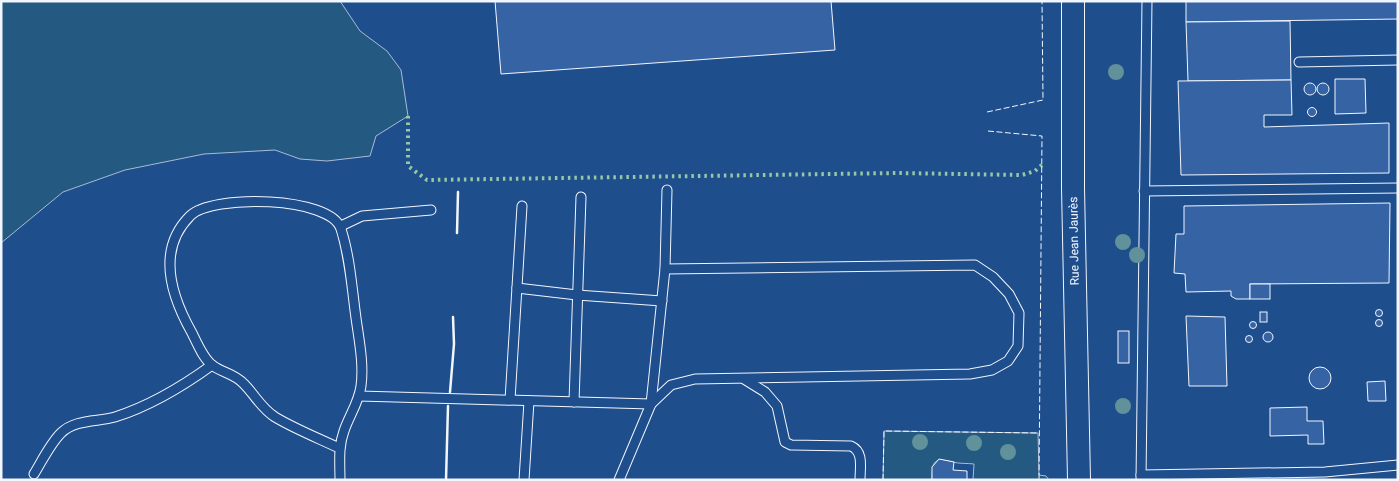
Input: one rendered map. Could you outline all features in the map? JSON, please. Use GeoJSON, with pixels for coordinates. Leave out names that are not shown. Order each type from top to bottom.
{"type":"FeatureCollection","features":[{"type":"Feature","properties":{"kind":"street","name":"Rue Jean Jaurès"},"geometry":{"type":"LineString","coordinates":[[1073,1],[1073,188],[1079,480]]}},
{"type":"Feature","properties":{"kind":"lane"},"geometry":{"type":"LineString","coordinates":[[1147,1],[1141,477],[1325,472],[1398,465]]}},
{"type":"Feature","properties":{"kind":"lane"},"geometry":{"type":"LineString","coordinates":[[1299,62],[1398,60]]}},
{"type":"Feature","properties":{"kind":"lane"},"geometry":{"type":"LineString","coordinates":[[1144,191],[1398,188]]}},
{"type":"Feature","properties":{"kind":"lane"},"geometry":{"type":"LineString","coordinates":[[619,480],[651,404],[662,301],[667,190]]}},
{"type":"Feature","properties":{"kind":"lane"},"geometry":{"type":"LineString","coordinates":[[574,402],[580,197]]}},
{"type":"Feature","properties":{"kind":"lane"},"geometry":{"type":"LineString","coordinates":[[339,448],[274,417],[259,404],[245,384],[232,373],[212,365],[200,349],[179,311],[169,262],[170,247],[178,229],[192,214],[208,205],[230,202],[288,203],[328,216],[341,226],[348,260],[360,354],[361,384],[359,396],[339,448],[340,480]]}},
{"type":"Feature","properties":{"kind":"lane"},"geometry":{"type":"LineString","coordinates":[[510,400],[522,206]]}},
{"type":"Feature","properties":{"kind":"lane"},"geometry":{"type":"LineString","coordinates":[[341,226],[362,216],[431,210]]}},
{"type":"Feature","properties":{"kind":"lane"},"geometry":{"type":"LineString","coordinates":[[359,396],[651,404],[671,385],[695,379],[970,374],[992,370],[1008,361],[1018,346],[1019,313],[1009,294],[993,277],[975,265],[664,269]]}},
{"type":"Feature","properties":{"kind":"lane"},"geometry":{"type":"LineString","coordinates":[[517,288],[578,296],[662,301]]}},
{"type":"Feature","properties":{"kind":"lane"},"geometry":{"type":"LineString","coordinates":[[34,474],[61,433],[73,426],[114,417],[144,406],[188,383],[212,365]]}},
{"type":"Feature","properties":{"kind":"lane"},"geometry":{"type":"LineString","coordinates":[[744,379],[765,392],[777,406],[785,442],[791,445],[851,446],[857,449],[860,455],[860,480]]}},
{"type":"Feature","properties":{"kind":"lane"},"geometry":{"type":"LineString","coordinates":[[524,480],[528,401]]}},
{"type":"Feature","properties":{"kind":"shaded area"},"geometry":{"type":"Polygon","coordinates":[[[1,1],[340,1],[360,31],[387,51],[401,70],[408,116],[376,136],[370,156],[327,161],[300,159],[275,150],[204,154],[125,170],[63,192],[1,243],[1,1]]]}},
{"type":"Feature","properties":{"kind":"shaded area"},"geometry":{"type":"Polygon","coordinates":[[[884,431],[1038,433],[1039,475],[1046,476],[1049,480],[973,480],[974,464],[938,460],[933,468],[932,480],[883,480],[884,431]]]}},
{"type":"Feature","properties":{"kind":"building"},"geometry":{"type":"Polygon","coordinates":[[[495,1],[831,1],[835,50],[501,74],[495,1]]]}},
{"type":"Feature","properties":{"kind":"building"},"geometry":{"type":"Polygon","coordinates":[[[1186,1],[1398,1],[1398,19],[1186,22],[1186,1]]]}},
{"type":"Feature","properties":{"kind":"building"},"geometry":{"type":"Polygon","coordinates":[[[1290,21],[1291,80],[1188,81],[1186,22],[1290,21]]]}},
{"type":"Feature","properties":{"kind":"building"},"geometry":{"type":"Polygon","coordinates":[[[1335,79],[1365,79],[1366,113],[1335,114],[1335,79]]]}},
{"type":"Feature","properties":{"kind":"building"},"geometry":{"type":"Polygon","coordinates":[[[1291,80],[1292,115],[1264,115],[1264,127],[1389,123],[1389,173],[1181,175],[1178,81],[1291,80]]]}},
{"type":"Feature","properties":{"kind":"building"},"geometry":{"type":"Polygon","coordinates":[[[1308,83],[1312,83],[1316,89],[1312,95],[1308,95],[1304,91],[1304,87],[1308,83]]]}},
{"type":"Feature","properties":{"kind":"building"},"geometry":{"type":"Polygon","coordinates":[[[1321,83],[1325,83],[1329,89],[1325,95],[1321,95],[1317,91],[1317,87],[1321,83]]]}},
{"type":"Feature","properties":{"kind":"building"},"geometry":{"type":"Polygon","coordinates":[[[1312,108],[1316,112],[1312,116],[1308,112],[1312,108]]]}},
{"type":"Feature","properties":{"kind":"building"},"geometry":{"type":"Polygon","coordinates":[[[1390,203],[1389,283],[1250,284],[1250,299],[1236,299],[1231,296],[1231,291],[1186,292],[1185,274],[1174,273],[1176,234],[1184,234],[1184,206],[1390,203]]]}},
{"type":"Feature","properties":{"kind":"building"},"geometry":{"type":"Polygon","coordinates":[[[1250,284],[1270,284],[1270,299],[1250,299],[1250,284]]]}},
{"type":"Feature","properties":{"kind":"building"},"geometry":{"type":"Polygon","coordinates":[[[1379,309],[1383,313],[1379,317],[1375,313],[1379,309]]]}},
{"type":"Feature","properties":{"kind":"building"},"geometry":{"type":"Polygon","coordinates":[[[1260,312],[1267,312],[1267,322],[1260,322],[1260,312]]]}},
{"type":"Feature","properties":{"kind":"building"},"geometry":{"type":"Polygon","coordinates":[[[1186,316],[1225,317],[1227,386],[1189,386],[1186,316]]]}},
{"type":"Feature","properties":{"kind":"building"},"geometry":{"type":"Polygon","coordinates":[[[1379,319],[1383,323],[1379,327],[1375,323],[1379,319]]]}},
{"type":"Feature","properties":{"kind":"building"},"geometry":{"type":"Polygon","coordinates":[[[1253,321],[1257,325],[1253,329],[1249,325],[1253,321]]]}},
{"type":"Feature","properties":{"kind":"building"},"geometry":{"type":"Polygon","coordinates":[[[1118,331],[1129,331],[1129,363],[1118,363],[1118,331]]]}},
{"type":"Feature","properties":{"kind":"building"},"geometry":{"type":"Polygon","coordinates":[[[1266,332],[1270,332],[1273,337],[1272,341],[1266,342],[1263,339],[1263,335],[1266,332]]]}},
{"type":"Feature","properties":{"kind":"building"},"geometry":{"type":"Polygon","coordinates":[[[1249,335],[1253,339],[1249,343],[1245,339],[1249,335]]]}},
{"type":"Feature","properties":{"kind":"building"},"geometry":{"type":"Polygon","coordinates":[[[1320,367],[1328,370],[1331,378],[1328,386],[1320,389],[1312,386],[1309,378],[1312,370],[1320,367]]]}},
{"type":"Feature","properties":{"kind":"building"},"geometry":{"type":"Polygon","coordinates":[[[1385,381],[1386,401],[1368,401],[1367,382],[1385,381]]]}},
{"type":"Feature","properties":{"kind":"building"},"geometry":{"type":"Polygon","coordinates":[[[1307,407],[1307,421],[1323,421],[1324,444],[1308,444],[1308,435],[1270,436],[1270,408],[1307,407]]]}},
{"type":"Feature","properties":{"kind":"building"},"geometry":{"type":"Polygon","coordinates":[[[939,459],[954,462],[953,470],[967,471],[967,480],[932,480],[932,467],[939,459]]]}},
{"type":"Feature","properties":{"kind":"hedge"},"geometry":{"type":"LineString","coordinates":[[408,116],[408,166],[427,180],[898,173],[1022,175],[1035,171],[1043,164]]}},
{"type":"Feature","properties":{"kind":"fence"},"geometry":{"type":"LineString","coordinates":[[987,112],[1043,100],[1042,1]]}},
{"type":"Feature","properties":{"kind":"fence"},"geometry":{"type":"LineString","coordinates":[[988,131],[1042,136],[1039,480]]}},
{"type":"Feature","properties":{"kind":"fence"},"geometry":{"type":"LineString","coordinates":[[883,480],[884,431],[1038,433]]}},
{"type":"Feature","properties":{"kind":"wall"},"geometry":{"type":"LineString","coordinates":[[457,233],[458,192]]}},
{"type":"Feature","properties":{"kind":"wall"},"geometry":{"type":"LineString","coordinates":[[450,392],[454,344],[453,317]]}},
{"type":"Feature","properties":{"kind":"wall"},"geometry":{"type":"LineString","coordinates":[[446,480],[448,406]]}}]}
